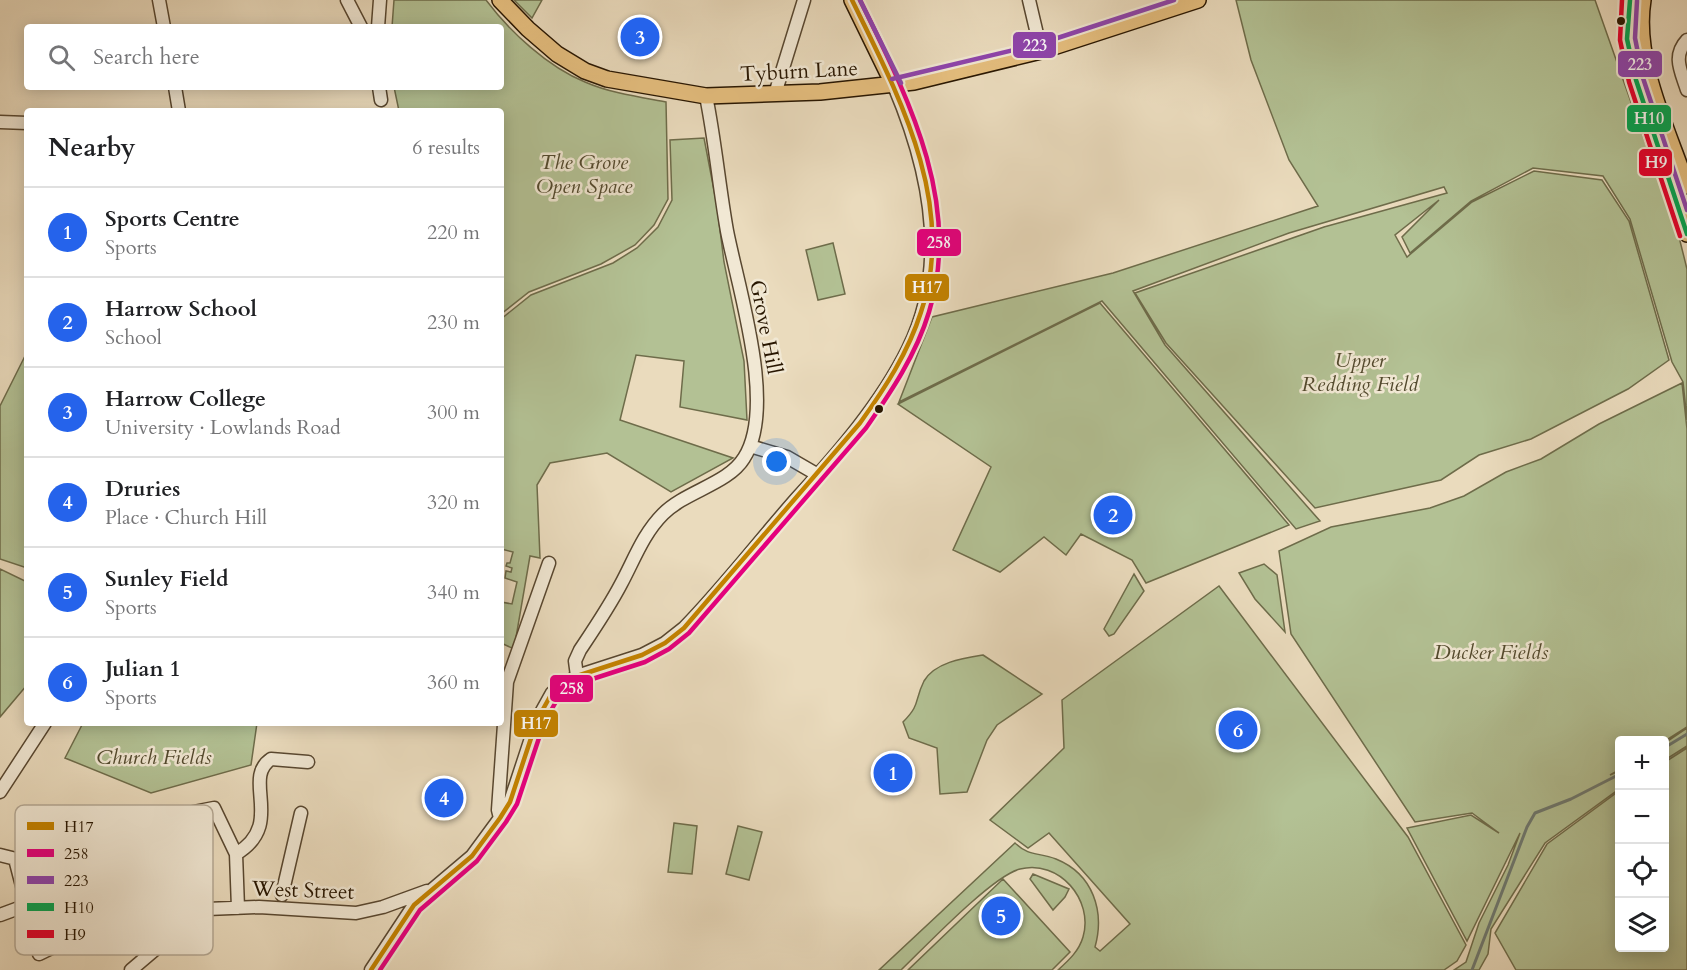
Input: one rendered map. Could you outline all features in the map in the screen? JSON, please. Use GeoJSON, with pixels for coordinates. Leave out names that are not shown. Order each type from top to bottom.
{"type":"FeatureCollection","features":[{"type":"Feature","properties":{"kind":"main road","name":"Tyburn Lane"},"geometry":{"type":"LineString","coordinates":[[500,0],[535,36],[585,71],[607,79],[706,96],[894,86],[1041,51],[1198,0]]}},
{"type":"Feature","properties":{"kind":"main road"},"geometry":{"type":"LineString","coordinates":[[852,0],[894,86]]}},
{"type":"Feature","properties":{"kind":"main road"},"geometry":{"type":"LineString","coordinates":[[1630,0],[1627,39],[1636,80],[1687,234]]}},
{"type":"Feature","properties":{"kind":"main road"},"geometry":{"type":"LineString","coordinates":[[1643,0],[1640,36],[1649,76],[1687,186]]}},
{"type":"Feature","properties":{"kind":"street"},"geometry":{"type":"LineString","coordinates":[[159,0],[163,24]]}},
{"type":"Feature","properties":{"kind":"street"},"geometry":{"type":"LineString","coordinates":[[347,0],[359,24]]}},
{"type":"Feature","properties":{"kind":"street"},"geometry":{"type":"LineString","coordinates":[[378,24],[380,0]]}},
{"type":"Feature","properties":{"kind":"street"},"geometry":{"type":"LineString","coordinates":[[775,94],[804,0]]}},
{"type":"Feature","properties":{"kind":"street"},"geometry":{"type":"LineString","coordinates":[[1029,0],[1041,51]]}},
{"type":"Feature","properties":{"kind":"street"},"geometry":{"type":"LineString","coordinates":[[1687,40],[1680,47],[1677,58],[1687,90]]}},
{"type":"Feature","properties":{"kind":"street"},"geometry":{"type":"LineString","coordinates":[[371,970],[403,919],[472,856],[500,818],[510,802],[545,703],[555,689],[577,676],[642,655],[665,644],[684,628],[818,476],[871,408],[908,349],[930,282],[932,243],[928,199],[918,157],[894,86]]}},
{"type":"Feature","properties":{"kind":"street"},"geometry":{"type":"LineString","coordinates":[[176,90],[178,108]]}},
{"type":"Feature","properties":{"kind":"street"},"geometry":{"type":"LineString","coordinates":[[379,90],[381,100]]}},
{"type":"Feature","properties":{"kind":"street","name":"Grove Hill"},"geometry":{"type":"LineString","coordinates":[[577,676],[575,661],[580,650],[621,584],[651,527],[678,501],[731,472],[744,459],[750,446],[758,389],[754,355],[727,229],[706,96]]}},
{"type":"Feature","properties":{"kind":"street"},"geometry":{"type":"LineString","coordinates":[[0,122],[24,123]]}},
{"type":"Feature","properties":{"kind":"street"},"geometry":{"type":"LineString","coordinates":[[750,446],[788,457],[818,476]]}},
{"type":"Feature","properties":{"kind":"street"},"geometry":{"type":"LineString","coordinates":[[504,725],[507,682],[549,563]]}},
{"type":"Feature","properties":{"kind":"street"},"geometry":{"type":"LineString","coordinates":[[0,792],[43,726]]}},
{"type":"Feature","properties":{"kind":"street"},"geometry":{"type":"LineString","coordinates":[[500,818],[498,810],[504,726]]}},
{"type":"Feature","properties":{"kind":"street"},"geometry":{"type":"LineString","coordinates":[[236,854],[251,845],[260,829],[263,813],[260,781],[267,761],[280,759],[308,762]]}},
{"type":"Feature","properties":{"kind":"street"},"geometry":{"type":"LineString","coordinates":[[213,808],[236,854],[238,908]]}},
{"type":"Feature","properties":{"kind":"street"},"geometry":{"type":"LineString","coordinates":[[280,902],[301,813]]}},
{"type":"Feature","properties":{"kind":"street","name":"West Street"},"geometry":{"type":"LineString","coordinates":[[0,855],[15,859]]}},
{"type":"Feature","properties":{"kind":"street","name":"West Street"},"geometry":{"type":"LineString","coordinates":[[213,909],[280,902],[362,912],[431,891]]}},
{"type":"Feature","properties":{"kind":"street"},"geometry":{"type":"LineString","coordinates":[[0,915],[15,909]]}},
{"type":"Feature","properties":{"kind":"street"},"geometry":{"type":"LineString","coordinates":[[140,967],[151,955]]}},
{"type":"Feature","properties":{"kind":"green space","name":"The Grove Open Space"},"geometry":{"type":"Polygon","coordinates":[[[394,0],[486,0],[518,36],[544,58],[571,75],[604,89],[666,102],[668,199],[654,225],[635,245],[601,264],[529,292],[504,312],[504,108],[398,108],[395,90],[504,90],[504,24],[392,24],[394,0]]]}},
{"type":"Feature","properties":{"kind":"green space"},"geometry":{"type":"Polygon","coordinates":[[[514,0],[542,0],[532,18],[514,0]]]}},
{"type":"Feature","properties":{"kind":"green space","name":"Upper Redding Field"},"geometry":{"type":"Polygon","coordinates":[[[1236,0],[1595,0],[1680,241],[1687,269],[1687,420],[1683,382],[1672,362],[1630,219],[1603,176],[1533,168],[1471,201],[1410,253],[1402,237],[1439,200],[1395,235],[1407,257],[1472,202],[1534,171],[1602,180],[1629,221],[1669,360],[1628,389],[1531,439],[1479,455],[1441,480],[1315,508],[1166,343],[1135,293],[1324,227],[1447,193],[1444,187],[1289,233],[1133,291],[1165,345],[1320,521],[1296,529],[1102,301],[899,402],[932,317],[1113,273],[1318,206],[1289,160],[1251,60],[1236,0]]]}},
{"type":"Feature","properties":{"kind":"green space"},"geometry":{"type":"Polygon","coordinates":[[[704,138],[717,206],[724,262],[744,361],[747,420],[680,407],[684,361],[636,355],[620,420],[733,458],[671,492],[607,453],[550,463],[537,485],[540,558],[530,556],[514,649],[504,644],[504,603],[512,604],[517,582],[505,578],[506,571],[511,572],[512,568],[506,566],[510,563],[513,552],[504,550],[504,317],[531,295],[613,263],[637,248],[658,227],[672,200],[670,140],[704,138]]]}},
{"type":"Feature","properties":{"kind":"green space"},"geometry":{"type":"Polygon","coordinates":[[[833,243],[845,294],[818,300],[806,250],[833,243]]]}},
{"type":"Feature","properties":{"kind":"green space"},"geometry":{"type":"Polygon","coordinates":[[[1100,303],[1289,525],[1146,583],[1132,560],[1081,534],[1066,555],[1044,537],[1000,572],[953,550],[991,467],[898,404],[1100,303]]]}},
{"type":"Feature","properties":{"kind":"green space"},"geometry":{"type":"Polygon","coordinates":[[[24,358],[24,567],[0,559],[0,406],[24,358]]]}},
{"type":"Feature","properties":{"kind":"green space","name":"Ducker Fields"},"geometry":{"type":"Polygon","coordinates":[[[1682,383],[1687,429],[1687,727],[1669,738],[1669,736],[1615,736],[1615,772],[1610,775],[1615,773],[1615,792],[1545,843],[1491,929],[1488,954],[1479,970],[1454,970],[1466,962],[1479,923],[1508,865],[1520,833],[1467,941],[1407,828],[1471,815],[1499,833],[1472,813],[1415,822],[1291,634],[1279,551],[1331,527],[1430,508],[1464,496],[1506,472],[1541,459],[1599,424],[1682,383]]]}},
{"type":"Feature","properties":{"kind":"green space"},"geometry":{"type":"Polygon","coordinates":[[[1264,564],[1277,575],[1285,632],[1255,599],[1239,573],[1264,564]]]}},
{"type":"Feature","properties":{"kind":"green space"},"geometry":{"type":"Polygon","coordinates":[[[0,569],[24,581],[24,689],[0,717],[0,569]]]}},
{"type":"Feature","properties":{"kind":"green space"},"geometry":{"type":"Polygon","coordinates":[[[1134,574],[1144,591],[1114,634],[1109,636],[1104,629],[1134,574]]]}},
{"type":"Feature","properties":{"kind":"green space"},"geometry":{"type":"Polygon","coordinates":[[[1219,586],[1408,837],[1466,945],[1457,961],[1444,970],[1058,970],[1079,947],[1085,923],[1083,909],[1070,885],[1060,876],[1048,870],[1034,868],[1020,869],[993,884],[901,970],[879,970],[1015,843],[1030,852],[1056,859],[1069,866],[1087,884],[1097,907],[1098,933],[1095,947],[1100,951],[1130,924],[1049,833],[1028,848],[990,820],[1064,748],[1062,700],[1219,586]]]}},
{"type":"Feature","properties":{"kind":"green space"},"geometry":{"type":"Polygon","coordinates":[[[983,655],[1042,694],[997,725],[987,740],[967,792],[940,794],[937,748],[909,738],[903,722],[915,706],[924,681],[935,669],[950,662],[983,655]]]}},
{"type":"Feature","properties":{"kind":"green space","name":"Church Fields"},"geometry":{"type":"Polygon","coordinates":[[[81,726],[257,726],[251,765],[151,793],[65,758],[81,726]]]}},
{"type":"Feature","properties":{"kind":"green space"},"geometry":{"type":"Polygon","coordinates":[[[1687,728],[1687,746],[1669,757],[1669,740],[1687,728]]]}},
{"type":"Feature","properties":{"kind":"green space"},"geometry":{"type":"Polygon","coordinates":[[[1687,748],[1687,970],[1516,970],[1495,933],[1547,844],[1615,794],[1615,952],[1669,952],[1669,759],[1687,748]]]}},
{"type":"Feature","properties":{"kind":"green space"},"geometry":{"type":"Polygon","coordinates":[[[674,823],[697,826],[692,874],[668,872],[674,823]]]}},
{"type":"Feature","properties":{"kind":"green space"},"geometry":{"type":"Polygon","coordinates":[[[738,826],[762,832],[749,880],[726,874],[738,826]]]}},
{"type":"Feature","properties":{"kind":"green space"},"geometry":{"type":"Polygon","coordinates":[[[1033,874],[1069,889],[1053,910],[1030,879],[1033,874]]]}},
{"type":"Feature","properties":{"kind":"green space"},"geometry":{"type":"Polygon","coordinates":[[[1003,879],[1070,952],[1052,970],[908,970],[1003,879]]]}},
{"type":"Feature","properties":{"kind":"waterway"},"geometry":{"type":"LineString","coordinates":[[1669,745],[1687,734]]}},
{"type":"Feature","properties":{"kind":"waterway"},"geometry":{"type":"LineString","coordinates":[[1472,970],[1527,827],[1535,813],[1571,799],[1615,777]]}},
{"type":"Feature","properties":{"kind":"transit line","name":"H17"},"geometry":{"type":"LineString","coordinates":[[371,970],[414,905],[472,856],[500,818],[510,802],[537,720],[552,693],[577,676],[642,655],[665,643],[684,628],[860,423],[903,356],[916,327],[931,272],[932,231],[928,191],[918,151],[904,112],[852,0]]}},
{"type":"Feature","properties":{"kind":"transit line","name":"258"},"geometry":{"type":"LineString","coordinates":[[380,970],[420,910],[477,861],[506,822],[517,804],[544,723],[558,698],[580,683],[645,662],[669,649],[689,633],[866,428],[910,358],[924,328],[938,271],[939,231],[935,191],[925,151],[911,112],[860,0]]}},
{"type":"Feature","properties":{"kind":"transit line","name":"223"},"geometry":{"type":"LineString","coordinates":[[860,0],[901,83]]}},
{"type":"Feature","properties":{"kind":"transit line","name":"223"},"geometry":{"type":"LineString","coordinates":[[892,79],[1039,44],[1174,0]]}},
{"type":"Feature","properties":{"kind":"transit line","name":"H9"},"geometry":{"type":"LineString","coordinates":[[1622,0],[1620,40],[1629,82],[1680,236]]}},
{"type":"Feature","properties":{"kind":"transit line","name":"H10"},"geometry":{"type":"LineString","coordinates":[[1630,0],[1627,39],[1636,80],[1687,234]]}},
{"type":"Feature","properties":{"kind":"transit line","name":"223"},"geometry":{"type":"LineString","coordinates":[[1637,1],[1635,38],[1643,78],[1687,210]]}},
{"type":"Feature","properties":{"kind":"place","name":"Harrow College"},"geometry":{"type":"Point","coordinates":[640,37]}},
{"type":"Feature","properties":{"kind":"place","name":"Harrow School"},"geometry":{"type":"Point","coordinates":[1113,515]}},
{"type":"Feature","properties":{"kind":"place","name":"Julian 1"},"geometry":{"type":"Point","coordinates":[1238,730]}},
{"type":"Feature","properties":{"kind":"place","name":"Sports Centre"},"geometry":{"type":"Point","coordinates":[893,773]}},
{"type":"Feature","properties":{"kind":"place","name":"Druries"},"geometry":{"type":"Point","coordinates":[444,798]}},
{"type":"Feature","properties":{"kind":"place","name":"Sunley Field"},"geometry":{"type":"Point","coordinates":[1001,916]}}]}
